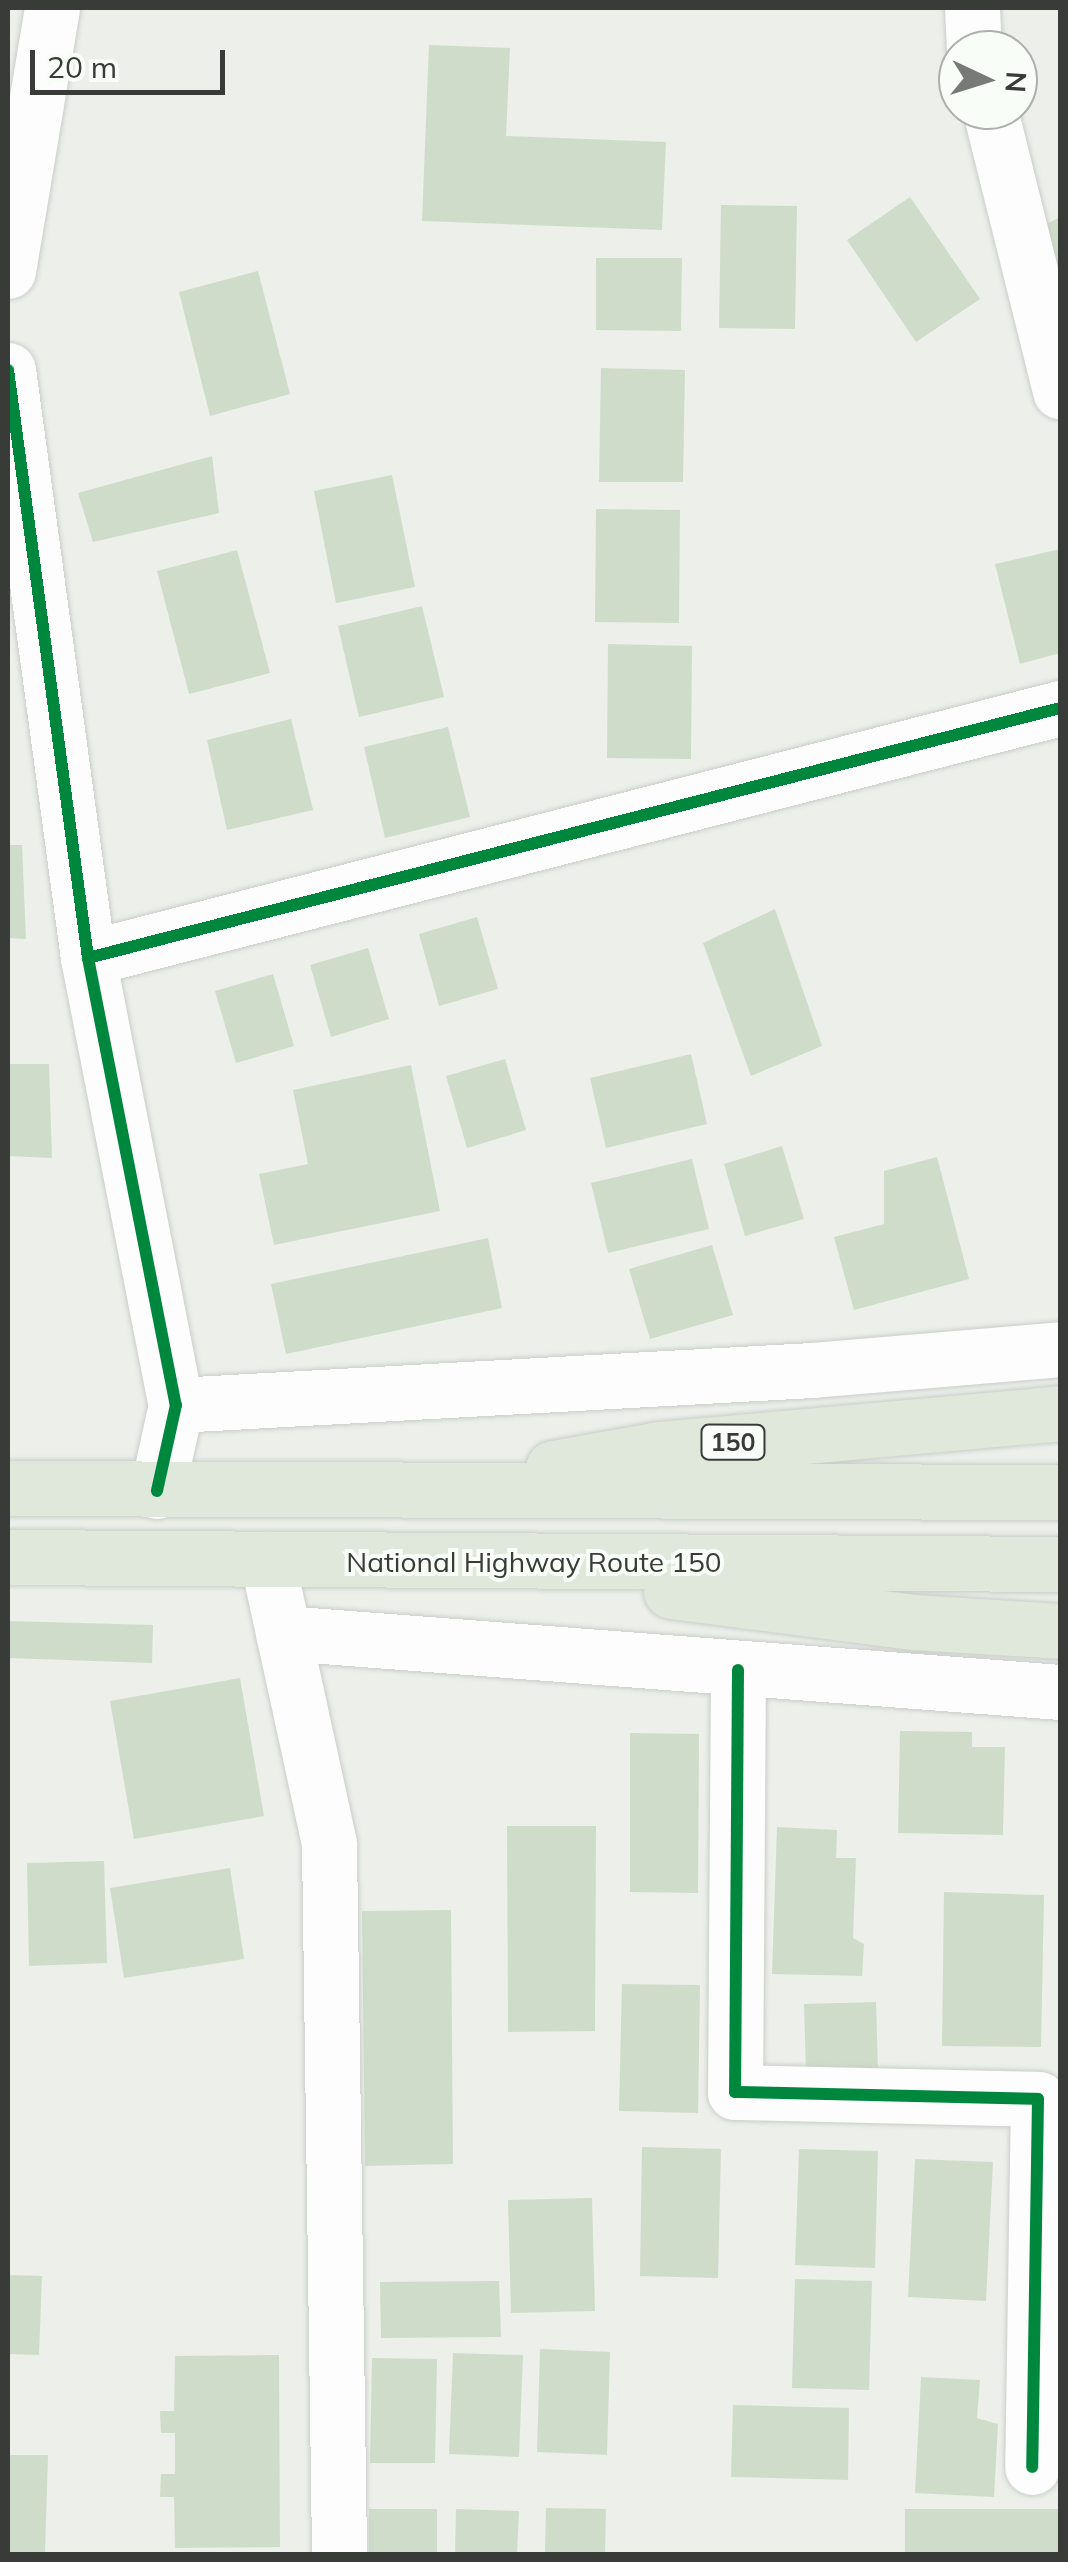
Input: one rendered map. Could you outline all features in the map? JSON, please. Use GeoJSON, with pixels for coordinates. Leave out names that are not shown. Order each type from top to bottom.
{"type":"FeatureCollection","features":[{"type":"Feature","properties":{"kind":"highway","name":"150"},"geometry":{"type":"LineString","coordinates":[[408,1493],[660,1449],[1060,1413]]}},
{"type":"Feature","properties":{"kind":"highway","name":"150"},"geometry":{"type":"LineString","coordinates":[[8,1488],[408,1493],[1060,1492]]}},
{"type":"Feature","properties":{"kind":"highway","name":"National Highway Route 150"},"geometry":{"type":"LineString","coordinates":[[8,1558],[267,1558],[452,1564],[1060,1564]]}},
{"type":"Feature","properties":{"kind":"highway"},"geometry":{"type":"LineString","coordinates":[[452,1564],[914,1622],[1060,1631]]}},
{"type":"Feature","properties":{"kind":"street"},"geometry":{"type":"LineString","coordinates":[[8,271],[52,8]]}},
{"type":"Feature","properties":{"kind":"street"},"geometry":{"type":"LineString","coordinates":[[995,130],[1060,392]]}},
{"type":"Feature","properties":{"kind":"street"},"geometry":{"type":"LineString","coordinates":[[8,370],[88,958],[176,1404],[158,1491]]}},
{"type":"Feature","properties":{"kind":"street"},"geometry":{"type":"LineString","coordinates":[[88,958],[1060,708]]}},
{"type":"Feature","properties":{"kind":"street"},"geometry":{"type":"LineString","coordinates":[[176,1404],[791,1371],[1060,1349]]}},
{"type":"Feature","properties":{"kind":"street"},"geometry":{"type":"LineString","coordinates":[[267,1558],[329,1844],[339,2554]]}},
{"type":"Feature","properties":{"kind":"street"},"geometry":{"type":"LineString","coordinates":[[284,1632],[1060,1692]]}},
{"type":"Feature","properties":{"kind":"street"},"geometry":{"type":"LineString","coordinates":[[738,1670],[734,2092],[1038,2099],[1032,2466]]}},
{"type":"Feature","properties":{"kind":"building"},"geometry":{"type":"Polygon","coordinates":[[[429,45],[510,48],[506,136],[666,142],[662,230],[422,221],[429,45]]]}},
{"type":"Feature","properties":{"kind":"building"},"geometry":{"type":"Polygon","coordinates":[[[910,197],[980,299],[916,342],[847,240],[910,197]]]}},
{"type":"Feature","properties":{"kind":"building"},"geometry":{"type":"Polygon","coordinates":[[[721,205],[797,206],[795,329],[719,328],[721,205]]]}},
{"type":"Feature","properties":{"kind":"building"},"geometry":{"type":"Polygon","coordinates":[[[1060,217],[1060,270],[1039,228],[1060,217]]]}},
{"type":"Feature","properties":{"kind":"building"},"geometry":{"type":"Polygon","coordinates":[[[596,258],[682,258],[681,331],[596,330],[596,258]]]}},
{"type":"Feature","properties":{"kind":"building"},"geometry":{"type":"Polygon","coordinates":[[[258,271],[290,394],[210,416],[179,292],[258,271]]]}},
{"type":"Feature","properties":{"kind":"building"},"geometry":{"type":"Polygon","coordinates":[[[601,368],[685,370],[683,482],[599,482],[601,368]]]}},
{"type":"Feature","properties":{"kind":"building"},"geometry":{"type":"Polygon","coordinates":[[[212,456],[219,513],[93,542],[78,493],[212,456]]]}},
{"type":"Feature","properties":{"kind":"building"},"geometry":{"type":"Polygon","coordinates":[[[392,475],[415,587],[336,603],[314,491],[392,475]]]}},
{"type":"Feature","properties":{"kind":"building"},"geometry":{"type":"Polygon","coordinates":[[[596,509],[680,510],[679,623],[595,622],[596,509]]]}},
{"type":"Feature","properties":{"kind":"building"},"geometry":{"type":"Polygon","coordinates":[[[1060,549],[1060,653],[1020,664],[995,564],[1060,549]]]}},
{"type":"Feature","properties":{"kind":"building"},"geometry":{"type":"Polygon","coordinates":[[[237,550],[270,673],[189,694],[157,571],[237,550]]]}},
{"type":"Feature","properties":{"kind":"building"},"geometry":{"type":"Polygon","coordinates":[[[422,606],[444,697],[359,717],[338,626],[422,606]]]}},
{"type":"Feature","properties":{"kind":"building"},"geometry":{"type":"Polygon","coordinates":[[[608,644],[692,646],[691,759],[607,758],[608,644]]]}},
{"type":"Feature","properties":{"kind":"building"},"geometry":{"type":"Polygon","coordinates":[[[291,719],[313,810],[227,830],[207,740],[291,719]]]}},
{"type":"Feature","properties":{"kind":"building"},"geometry":{"type":"Polygon","coordinates":[[[448,727],[470,817],[385,838],[364,747],[448,727]]]}},
{"type":"Feature","properties":{"kind":"building"},"geometry":{"type":"Polygon","coordinates":[[[8,845],[22,845],[26,939],[8,938],[8,845]]]}},
{"type":"Feature","properties":{"kind":"building"},"geometry":{"type":"Polygon","coordinates":[[[775,909],[822,1046],[751,1076],[703,943],[775,909]]]}},
{"type":"Feature","properties":{"kind":"building"},"geometry":{"type":"Polygon","coordinates":[[[477,917],[498,989],[439,1006],[419,934],[477,917]]]}},
{"type":"Feature","properties":{"kind":"building"},"geometry":{"type":"Polygon","coordinates":[[[368,948],[389,1019],[331,1037],[310,965],[368,948]]]}},
{"type":"Feature","properties":{"kind":"building"},"geometry":{"type":"Polygon","coordinates":[[[273,974],[294,1046],[236,1063],[215,991],[273,974]]]}},
{"type":"Feature","properties":{"kind":"building"},"geometry":{"type":"Polygon","coordinates":[[[691,1054],[707,1124],[606,1148],[590,1078],[691,1054]]]}},
{"type":"Feature","properties":{"kind":"building"},"geometry":{"type":"Polygon","coordinates":[[[505,1059],[526,1130],[467,1148],[446,1076],[505,1059]]]}},
{"type":"Feature","properties":{"kind":"building"},"geometry":{"type":"Polygon","coordinates":[[[8,1064],[49,1064],[52,1158],[8,1156],[8,1064]]]}},
{"type":"Feature","properties":{"kind":"building"},"geometry":{"type":"Polygon","coordinates":[[[411,1065],[440,1211],[274,1245],[259,1174],[308,1164],[293,1090],[411,1065]]]}},
{"type":"Feature","properties":{"kind":"building"},"geometry":{"type":"Polygon","coordinates":[[[782,1146],[804,1219],[745,1236],[724,1164],[782,1146]]]}},
{"type":"Feature","properties":{"kind":"building"},"geometry":{"type":"Polygon","coordinates":[[[937,1157],[969,1279],[854,1310],[834,1237],[884,1224],[884,1171],[937,1157]]]}},
{"type":"Feature","properties":{"kind":"building"},"geometry":{"type":"Polygon","coordinates":[[[692,1159],[709,1229],[608,1253],[591,1183],[692,1159]]]}},
{"type":"Feature","properties":{"kind":"building"},"geometry":{"type":"Polygon","coordinates":[[[488,1238],[502,1308],[286,1354],[271,1284],[488,1238]]]}},
{"type":"Feature","properties":{"kind":"building"},"geometry":{"type":"Polygon","coordinates":[[[712,1245],[733,1315],[650,1339],[629,1269],[712,1245]]]}},
{"type":"Feature","properties":{"kind":"building"},"geometry":{"type":"Polygon","coordinates":[[[8,1621],[153,1625],[152,1663],[8,1658],[8,1621]]]}},
{"type":"Feature","properties":{"kind":"building"},"geometry":{"type":"Polygon","coordinates":[[[240,1678],[264,1816],[134,1839],[110,1701],[240,1678]]]}},
{"type":"Feature","properties":{"kind":"building"},"geometry":{"type":"Polygon","coordinates":[[[900,1731],[972,1732],[972,1747],[1005,1747],[1003,1835],[898,1833],[900,1731]]]}},
{"type":"Feature","properties":{"kind":"building"},"geometry":{"type":"Polygon","coordinates":[[[630,1733],[699,1734],[698,1893],[630,1892],[630,1733]]]}},
{"type":"Feature","properties":{"kind":"building"},"geometry":{"type":"Polygon","coordinates":[[[507,1826],[596,1826],[595,2031],[508,2032],[507,1826]]]}},
{"type":"Feature","properties":{"kind":"building"},"geometry":{"type":"Polygon","coordinates":[[[777,1827],[837,1830],[836,1858],[856,1858],[853,1938],[864,1944],[862,1976],[772,1974],[777,1827]]]}},
{"type":"Feature","properties":{"kind":"building"},"geometry":{"type":"Polygon","coordinates":[[[104,1861],[107,1963],[29,1966],[27,1863],[104,1861]]]}},
{"type":"Feature","properties":{"kind":"building"},"geometry":{"type":"Polygon","coordinates":[[[230,1868],[244,1959],[124,1978],[110,1888],[230,1868]]]}},
{"type":"Feature","properties":{"kind":"building"},"geometry":{"type":"Polygon","coordinates":[[[944,1892],[1044,1895],[1041,2047],[942,2046],[944,1892]]]}},
{"type":"Feature","properties":{"kind":"building"},"geometry":{"type":"Polygon","coordinates":[[[451,1910],[453,2164],[365,2166],[362,1911],[451,1910]]]}},
{"type":"Feature","properties":{"kind":"building"},"geometry":{"type":"Polygon","coordinates":[[[622,1984],[700,1985],[698,2113],[619,2111],[622,1984]]]}},
{"type":"Feature","properties":{"kind":"building"},"geometry":{"type":"Polygon","coordinates":[[[876,2002],[878,2069],[806,2071],[804,2004],[876,2002]]]}},
{"type":"Feature","properties":{"kind":"building"},"geometry":{"type":"Polygon","coordinates":[[[642,2147],[721,2149],[718,2278],[640,2276],[642,2147]]]}},
{"type":"Feature","properties":{"kind":"building"},"geometry":{"type":"Polygon","coordinates":[[[799,2149],[878,2151],[875,2268],[795,2265],[799,2149]]]}},
{"type":"Feature","properties":{"kind":"building"},"geometry":{"type":"Polygon","coordinates":[[[915,2159],[993,2162],[986,2301],[908,2297],[915,2159]]]}},
{"type":"Feature","properties":{"kind":"building"},"geometry":{"type":"Polygon","coordinates":[[[592,2198],[595,2311],[511,2313],[508,2200],[592,2198]]]}},
{"type":"Feature","properties":{"kind":"building"},"geometry":{"type":"Polygon","coordinates":[[[8,2275],[42,2276],[39,2355],[8,2354],[8,2275]]]}},
{"type":"Feature","properties":{"kind":"building"},"geometry":{"type":"Polygon","coordinates":[[[795,2279],[872,2281],[869,2390],[792,2388],[795,2279]]]}},
{"type":"Feature","properties":{"kind":"building"},"geometry":{"type":"Polygon","coordinates":[[[499,2281],[501,2337],[381,2338],[380,2282],[499,2281]]]}},
{"type":"Feature","properties":{"kind":"building"},"geometry":{"type":"Polygon","coordinates":[[[540,2349],[610,2352],[607,2455],[537,2452],[540,2349]]]}},
{"type":"Feature","properties":{"kind":"building"},"geometry":{"type":"Polygon","coordinates":[[[453,2353],[523,2355],[519,2457],[449,2454],[453,2353]]]}},
{"type":"Feature","properties":{"kind":"building"},"geometry":{"type":"Polygon","coordinates":[[[279,2355],[280,2547],[175,2548],[174,2497],[160,2497],[161,2474],[175,2474],[175,2433],[161,2433],[160,2411],[174,2411],[175,2356],[279,2355]]]}},
{"type":"Feature","properties":{"kind":"building"},"geometry":{"type":"Polygon","coordinates":[[[372,2358],[437,2359],[435,2463],[370,2463],[372,2358]]]}},
{"type":"Feature","properties":{"kind":"building"},"geometry":{"type":"Polygon","coordinates":[[[921,2377],[980,2380],[977,2418],[998,2424],[994,2497],[915,2493],[921,2377]]]}},
{"type":"Feature","properties":{"kind":"building"},"geometry":{"type":"Polygon","coordinates":[[[733,2405],[849,2408],[848,2480],[731,2477],[733,2405]]]}},
{"type":"Feature","properties":{"kind":"building"},"geometry":{"type":"Polygon","coordinates":[[[8,2455],[48,2455],[45,2554],[8,2554],[8,2455]]]}},
{"type":"Feature","properties":{"kind":"building"},"geometry":{"type":"Polygon","coordinates":[[[546,2508],[606,2509],[605,2554],[545,2554],[546,2508]]]}},
{"type":"Feature","properties":{"kind":"building"},"geometry":{"type":"Polygon","coordinates":[[[369,2509],[437,2509],[437,2554],[369,2554],[369,2509]]]}},
{"type":"Feature","properties":{"kind":"building"},"geometry":{"type":"Polygon","coordinates":[[[456,2509],[519,2511],[517,2554],[455,2554],[456,2509]]]}},
{"type":"Feature","properties":{"kind":"building"},"geometry":{"type":"Polygon","coordinates":[[[905,2509],[1060,2509],[1060,2554],[905,2554],[905,2509]]]}},
{"type":"Feature","properties":{"kind":"cycle path"},"geometry":{"type":"LineString","coordinates":[[8,370],[88,958],[176,1405],[157,1491]]}},
{"type":"Feature","properties":{"kind":"cycle path"},"geometry":{"type":"LineString","coordinates":[[88,958],[1060,708]]}},
{"type":"Feature","properties":{"kind":"cycle path"},"geometry":{"type":"LineString","coordinates":[[738,1670],[735,2092],[1038,2099],[1032,2467]]}}]}
